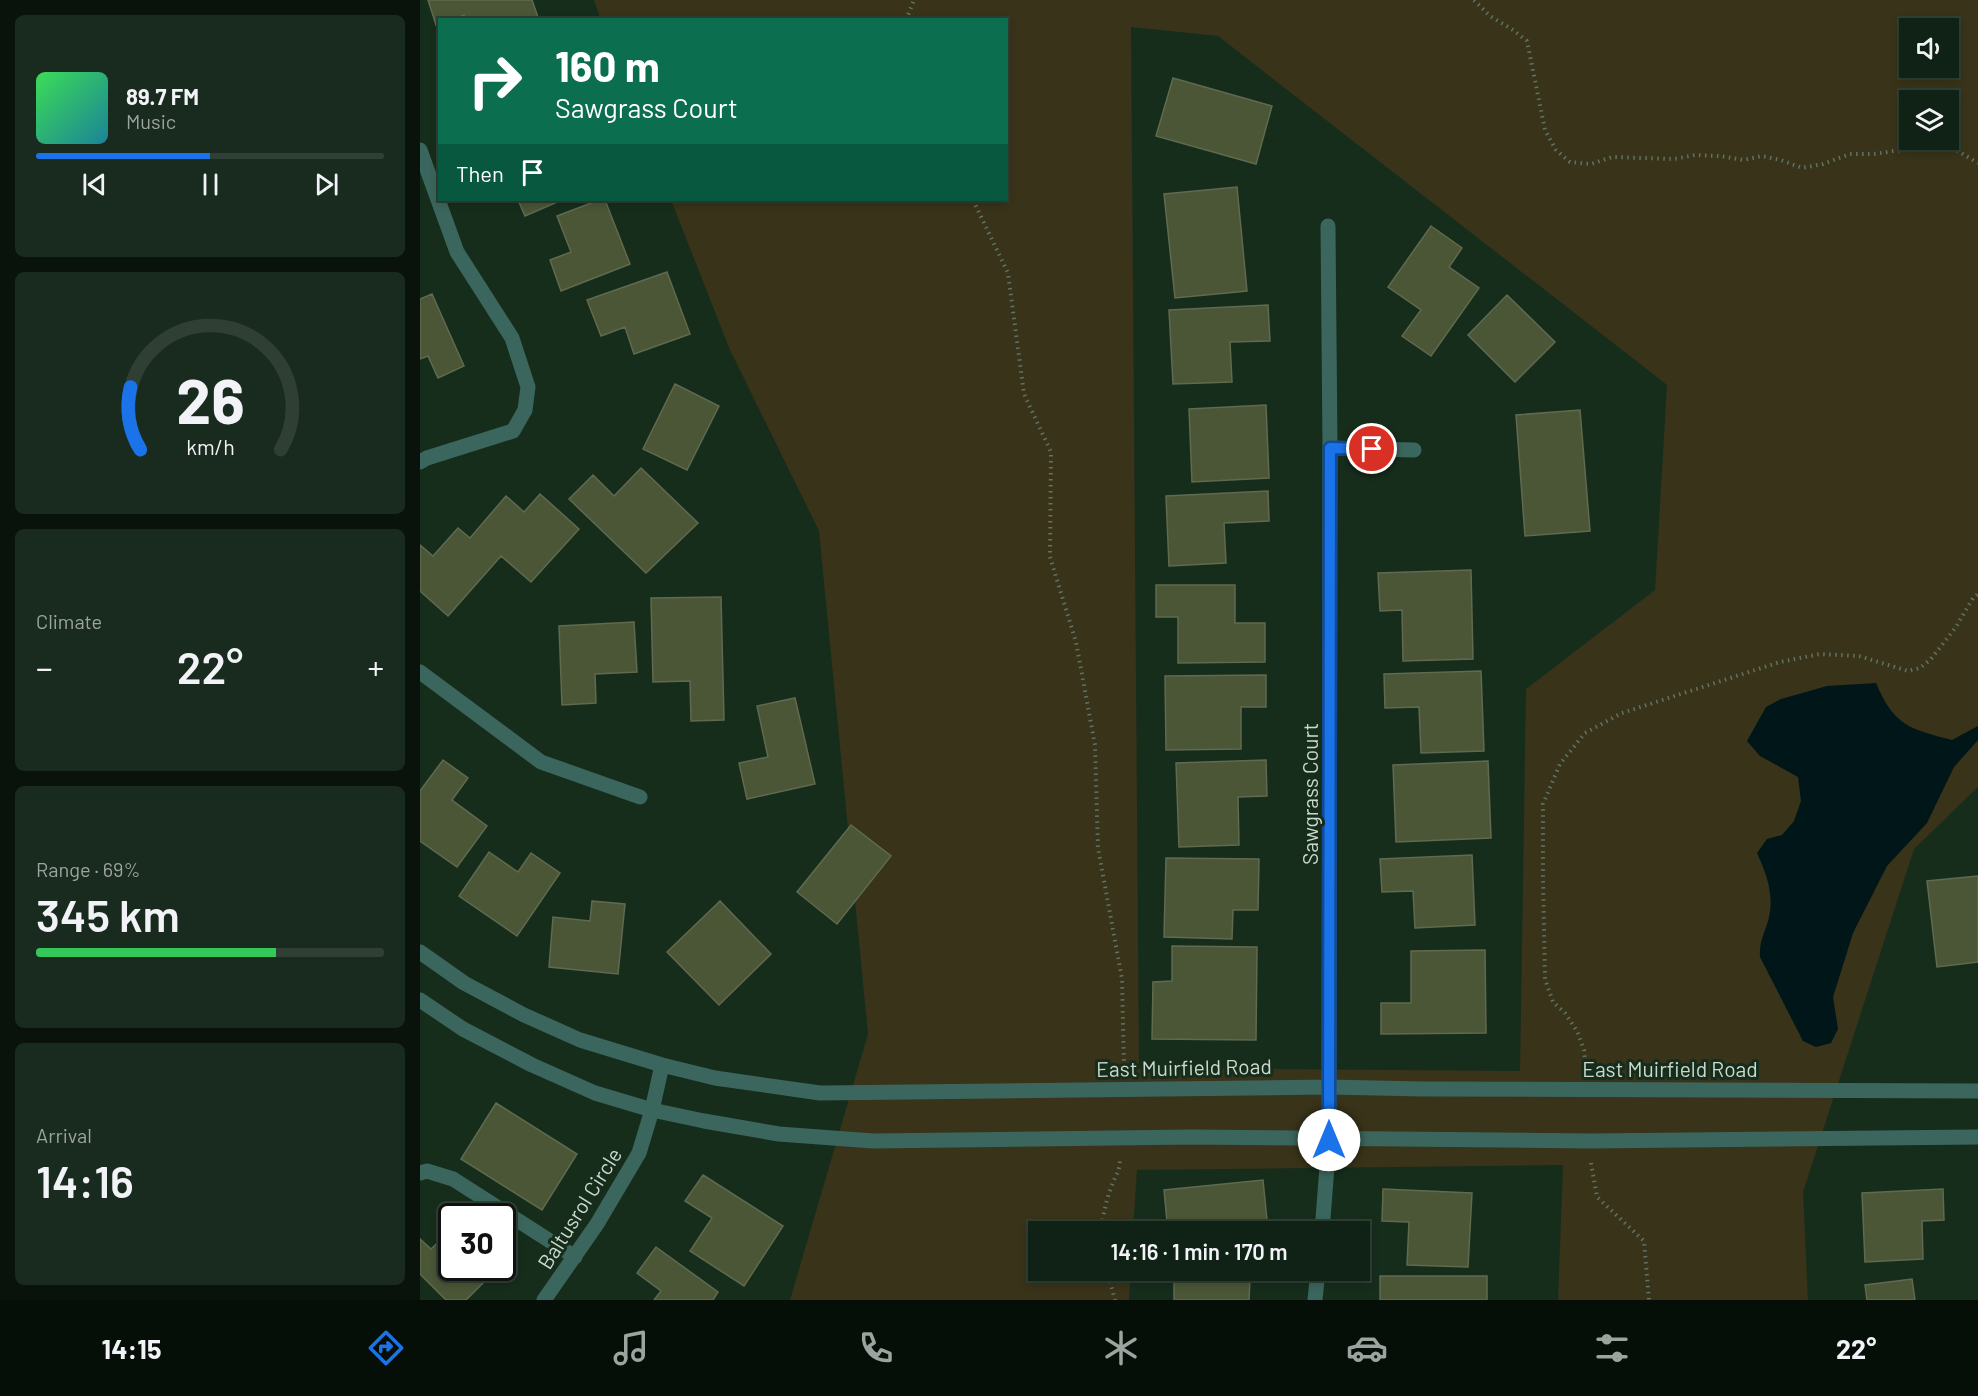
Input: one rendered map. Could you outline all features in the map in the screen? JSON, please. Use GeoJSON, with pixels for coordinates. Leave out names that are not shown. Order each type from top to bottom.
{"type":"FeatureCollection","features":[{"type":"Feature","properties":{"kind":"street"},"geometry":{"type":"LineString","coordinates":[[420,150],[438,200]]}},
{"type":"Feature","properties":{"kind":"street"},"geometry":{"type":"LineString","coordinates":[[420,462],[426,458],[513,431],[525,410],[528,387],[512,338],[457,252],[438,201]]}},
{"type":"Feature","properties":{"kind":"street","name":"Sawgrass Court"},"geometry":{"type":"LineString","coordinates":[[1323,1221],[1329,1140],[1328,225]]}},
{"type":"Feature","properties":{"kind":"street"},"geometry":{"type":"LineString","coordinates":[[1330,448],[1414,450]]}},
{"type":"Feature","properties":{"kind":"street"},"geometry":{"type":"LineString","coordinates":[[420,672],[541,762],[640,797]]}},
{"type":"Feature","properties":{"kind":"street","name":"East Muirfield Road"},"geometry":{"type":"LineString","coordinates":[[420,952],[464,983],[524,1015],[580,1040],[662,1065],[715,1078],[820,1094],[1329,1087],[1978,1091]]}},
{"type":"Feature","properties":{"kind":"street"},"geometry":{"type":"LineString","coordinates":[[420,1000],[463,1029],[532,1065],[595,1094],[652,1110],[779,1134],[873,1141],[1191,1137],[1590,1141],[1978,1137]]}},
{"type":"Feature","properties":{"kind":"street","name":"Baltusrol Circle"},"geometry":{"type":"LineString","coordinates":[[544,1300],[597,1224],[639,1154],[662,1065]]}},
{"type":"Feature","properties":{"kind":"street"},"geometry":{"type":"LineString","coordinates":[[420,1173],[428,1171],[453,1179],[574,1257]]}},
{"type":"Feature","properties":{"kind":"street"},"geometry":{"type":"LineString","coordinates":[[1315,1300],[1317,1281]]}},
{"type":"Feature","properties":{"kind":"path"},"geometry":{"type":"LineString","coordinates":[[907,18],[914,0]]}},
{"type":"Feature","properties":{"kind":"path"},"geometry":{"type":"LineString","coordinates":[[1474,0],[1490,16],[1527,41],[1545,130],[1556,150],[1570,162],[1591,164],[1621,156],[1674,159],[1695,155],[1743,160],[1762,156],[1802,168],[1823,164],[1850,154],[1874,154],[1934,145],[1956,150],[1978,163]]}},
{"type":"Feature","properties":{"kind":"path"},"geometry":{"type":"LineString","coordinates":[[973,201],[1008,273],[1024,394],[1051,452],[1050,557],[1076,642],[1095,745],[1098,848],[1122,979],[1125,1036],[1124,1089]]}},
{"type":"Feature","properties":{"kind":"path"},"geometry":{"type":"LineString","coordinates":[[1589,1090],[1584,1050],[1578,1031],[1565,1012],[1553,1002],[1545,979],[1543,804],[1560,764],[1585,733],[1622,713],[1780,662],[1820,654],[1859,656],[1908,671],[1920,668],[1931,659],[1978,594]]}},
{"type":"Feature","properties":{"kind":"path"},"geometry":{"type":"LineString","coordinates":[[1102,1221],[1112,1184],[1119,1173],[1122,1138]]}},
{"type":"Feature","properties":{"kind":"path"},"geometry":{"type":"LineString","coordinates":[[1590,1141],[1597,1197],[1644,1241],[1648,1300]]}},
{"type":"Feature","properties":{"kind":"path"},"geometry":{"type":"LineString","coordinates":[[1110,1281],[1115,1300]]}},
{"type":"Feature","properties":{"kind":"shaded area"},"geometry":{"type":"Polygon","coordinates":[[[594,0],[1978,0],[1978,787],[1914,849],[1803,1192],[1808,1300],[1558,1300],[1563,1165],[1137,1170],[1134,1221],[1028,1221],[1028,1281],[1130,1281],[1129,1300],[790,1300],[868,1034],[819,531],[730,350],[671,201],[1008,201],[1008,18],[600,18],[594,0]],[[1131,27],[1139,1068],[1520,1071],[1526,689],[1655,590],[1667,385],[1218,36],[1131,27]]]}},
{"type":"Feature","properties":{"kind":"shaded area"},"geometry":{"type":"Polygon","coordinates":[[[1876,683],[1890,708],[1905,724],[1952,740],[1978,726],[1978,740],[1954,767],[1927,823],[1887,866],[1853,933],[1833,997],[1838,1029],[1831,1043],[1816,1047],[1803,1041],[1760,957],[1761,943],[1771,903],[1767,878],[1757,853],[1767,839],[1782,835],[1794,821],[1801,801],[1798,777],[1760,756],[1747,741],[1766,707],[1781,699],[1827,686],[1876,683]]]}},
{"type":"Feature","properties":{"kind":"building"},"geometry":{"type":"Polygon","coordinates":[[[428,0],[532,0],[538,18],[465,18],[464,15],[457,18],[438,18],[436,25],[428,0]]]}},
{"type":"Feature","properties":{"kind":"building"},"geometry":{"type":"Polygon","coordinates":[[[1173,78],[1272,106],[1256,164],[1156,136],[1173,78]]]}},
{"type":"Feature","properties":{"kind":"building"},"geometry":{"type":"Polygon","coordinates":[[[1237,187],[1247,291],[1175,298],[1164,194],[1237,187]]]}},
{"type":"Feature","properties":{"kind":"building"},"geometry":{"type":"Polygon","coordinates":[[[518,201],[560,201],[525,216],[518,201]]]}},
{"type":"Feature","properties":{"kind":"building"},"geometry":{"type":"Polygon","coordinates":[[[596,201],[605,201],[630,264],[561,291],[550,260],[571,252],[557,216],[596,201]]]}},
{"type":"Feature","properties":{"kind":"building"},"geometry":{"type":"Polygon","coordinates":[[[1431,226],[1462,248],[1449,267],[1479,288],[1431,356],[1402,336],[1421,310],[1388,287],[1431,226]]]}},
{"type":"Feature","properties":{"kind":"building"},"geometry":{"type":"Polygon","coordinates":[[[667,272],[690,334],[634,354],[625,327],[601,336],[587,300],[667,272]]]}},
{"type":"Feature","properties":{"kind":"building"},"geometry":{"type":"Polygon","coordinates":[[[432,294],[464,366],[438,378],[428,356],[420,359],[420,299],[432,294]]]}},
{"type":"Feature","properties":{"kind":"building"},"geometry":{"type":"Polygon","coordinates":[[[1507,295],[1555,342],[1515,382],[1468,335],[1507,295]]]}},
{"type":"Feature","properties":{"kind":"building"},"geometry":{"type":"Polygon","coordinates":[[[1268,305],[1270,341],[1230,342],[1232,382],[1173,384],[1169,310],[1268,305]]]}},
{"type":"Feature","properties":{"kind":"building"},"geometry":{"type":"Polygon","coordinates":[[[675,384],[719,406],[687,470],[643,449],[675,384]]]}},
{"type":"Feature","properties":{"kind":"building"},"geometry":{"type":"Polygon","coordinates":[[[1266,405],[1269,478],[1192,482],[1189,409],[1266,405]]]}},
{"type":"Feature","properties":{"kind":"building"},"geometry":{"type":"Polygon","coordinates":[[[1580,410],[1590,531],[1525,536],[1516,415],[1580,410]]]}},
{"type":"Feature","properties":{"kind":"building"},"geometry":{"type":"Polygon","coordinates":[[[641,468],[698,523],[646,573],[569,499],[593,475],[614,496],[641,468]]]}},
{"type":"Feature","properties":{"kind":"building"},"geometry":{"type":"Polygon","coordinates":[[[1268,491],[1269,521],[1224,523],[1226,563],[1169,566],[1166,496],[1268,491]]]}},
{"type":"Feature","properties":{"kind":"building"},"geometry":{"type":"Polygon","coordinates":[[[540,494],[579,529],[531,582],[501,556],[448,616],[420,591],[420,545],[433,556],[458,528],[470,538],[506,496],[524,512],[540,494]]]}},
{"type":"Feature","properties":{"kind":"building"},"geometry":{"type":"Polygon","coordinates":[[[1471,570],[1473,659],[1403,661],[1402,610],[1380,611],[1378,573],[1471,570]]]}},
{"type":"Feature","properties":{"kind":"building"},"geometry":{"type":"Polygon","coordinates":[[[1156,585],[1235,585],[1235,623],[1265,623],[1265,662],[1178,663],[1178,617],[1156,617],[1156,585]]]}},
{"type":"Feature","properties":{"kind":"building"},"geometry":{"type":"Polygon","coordinates":[[[721,597],[724,720],[691,721],[690,681],[653,682],[651,598],[721,597]]]}},
{"type":"Feature","properties":{"kind":"building"},"geometry":{"type":"Polygon","coordinates":[[[634,622],[637,672],[595,674],[596,703],[562,705],[559,626],[634,622]]]}},
{"type":"Feature","properties":{"kind":"building"},"geometry":{"type":"Polygon","coordinates":[[[1481,671],[1484,751],[1421,753],[1419,707],[1385,708],[1384,674],[1481,671]]]}},
{"type":"Feature","properties":{"kind":"building"},"geometry":{"type":"Polygon","coordinates":[[[1266,675],[1266,707],[1241,707],[1241,749],[1166,750],[1165,676],[1266,675]]]}},
{"type":"Feature","properties":{"kind":"building"},"geometry":{"type":"Polygon","coordinates":[[[795,698],[815,784],[747,799],[739,763],[768,757],[757,706],[795,698]]]}},
{"type":"Feature","properties":{"kind":"building"},"geometry":{"type":"Polygon","coordinates":[[[443,760],[468,778],[452,800],[487,826],[457,867],[420,841],[420,791],[443,760]]]}},
{"type":"Feature","properties":{"kind":"building"},"geometry":{"type":"Polygon","coordinates":[[[1266,760],[1267,796],[1238,797],[1239,845],[1179,847],[1176,763],[1266,760]]]}},
{"type":"Feature","properties":{"kind":"building"},"geometry":{"type":"Polygon","coordinates":[[[1488,761],[1491,838],[1396,842],[1393,765],[1488,761]]]}},
{"type":"Feature","properties":{"kind":"building"},"geometry":{"type":"Polygon","coordinates":[[[851,825],[891,856],[837,924],[797,892],[851,825]]]}},
{"type":"Feature","properties":{"kind":"building"},"geometry":{"type":"Polygon","coordinates":[[[489,852],[518,872],[531,853],[560,873],[517,936],[459,896],[489,852]]]}},
{"type":"Feature","properties":{"kind":"building"},"geometry":{"type":"Polygon","coordinates":[[[1472,855],[1475,925],[1415,928],[1413,891],[1382,892],[1380,859],[1472,855]]]}},
{"type":"Feature","properties":{"kind":"building"},"geometry":{"type":"Polygon","coordinates":[[[1166,858],[1259,859],[1258,910],[1233,910],[1232,939],[1164,937],[1166,858]]]}},
{"type":"Feature","properties":{"kind":"building"},"geometry":{"type":"Polygon","coordinates":[[[1978,876],[1978,962],[1937,967],[1927,881],[1978,876]]]}},
{"type":"Feature","properties":{"kind":"building"},"geometry":{"type":"Polygon","coordinates":[[[592,901],[625,904],[618,974],[549,967],[553,917],[590,921],[592,901]]]}},
{"type":"Feature","properties":{"kind":"building"},"geometry":{"type":"Polygon","coordinates":[[[720,901],[771,954],[719,1005],[667,952],[720,901]]]}},
{"type":"Feature","properties":{"kind":"building"},"geometry":{"type":"Polygon","coordinates":[[[1172,946],[1257,947],[1256,1040],[1152,1039],[1153,982],[1172,981],[1172,946]]]}},
{"type":"Feature","properties":{"kind":"building"},"geometry":{"type":"Polygon","coordinates":[[[1485,950],[1486,1033],[1381,1034],[1381,1003],[1411,1003],[1411,951],[1485,950]]]}},
{"type":"Feature","properties":{"kind":"building"},"geometry":{"type":"Polygon","coordinates":[[[496,1103],[577,1154],[542,1210],[461,1159],[496,1103]]]}},
{"type":"Feature","properties":{"kind":"building"},"geometry":{"type":"Polygon","coordinates":[[[703,1175],[783,1226],[744,1286],[690,1251],[712,1218],[685,1201],[703,1175]]]}},
{"type":"Feature","properties":{"kind":"building"},"geometry":{"type":"Polygon","coordinates":[[[1263,1180],[1267,1220],[1167,1221],[1164,1190],[1263,1180]]]}},
{"type":"Feature","properties":{"kind":"building"},"geometry":{"type":"Polygon","coordinates":[[[1383,1189],[1472,1193],[1468,1267],[1407,1265],[1409,1222],[1382,1221],[1383,1189]]]}},
{"type":"Feature","properties":{"kind":"building"},"geometry":{"type":"Polygon","coordinates":[[[1943,1189],[1944,1220],[1922,1221],[1923,1259],[1865,1262],[1862,1193],[1943,1189]]]}},
{"type":"Feature","properties":{"kind":"building"},"geometry":{"type":"Polygon","coordinates":[[[420,1239],[431,1249],[438,1242],[438,1281],[485,1281],[466,1300],[446,1300],[420,1274],[420,1239]]]}},
{"type":"Feature","properties":{"kind":"building"},"geometry":{"type":"Polygon","coordinates":[[[656,1247],[718,1292],[713,1300],[654,1300],[661,1291],[637,1273],[656,1247]]]}},
{"type":"Feature","properties":{"kind":"building"},"geometry":{"type":"Polygon","coordinates":[[[1380,1276],[1487,1276],[1487,1300],[1380,1300],[1380,1276]]]}},
{"type":"Feature","properties":{"kind":"building"},"geometry":{"type":"Polygon","coordinates":[[[1912,1279],[1915,1300],[1867,1300],[1865,1285],[1912,1279]]]}},
{"type":"Feature","properties":{"kind":"building"},"geometry":{"type":"Polygon","coordinates":[[[1174,1281],[1250,1281],[1249,1300],[1174,1300],[1174,1281]]]}},
{"type":"Feature","properties":{"kind":"route"},"geometry":{"type":"LineString","coordinates":[[1329,1140],[1330,448],[1372,449]]}}]}
